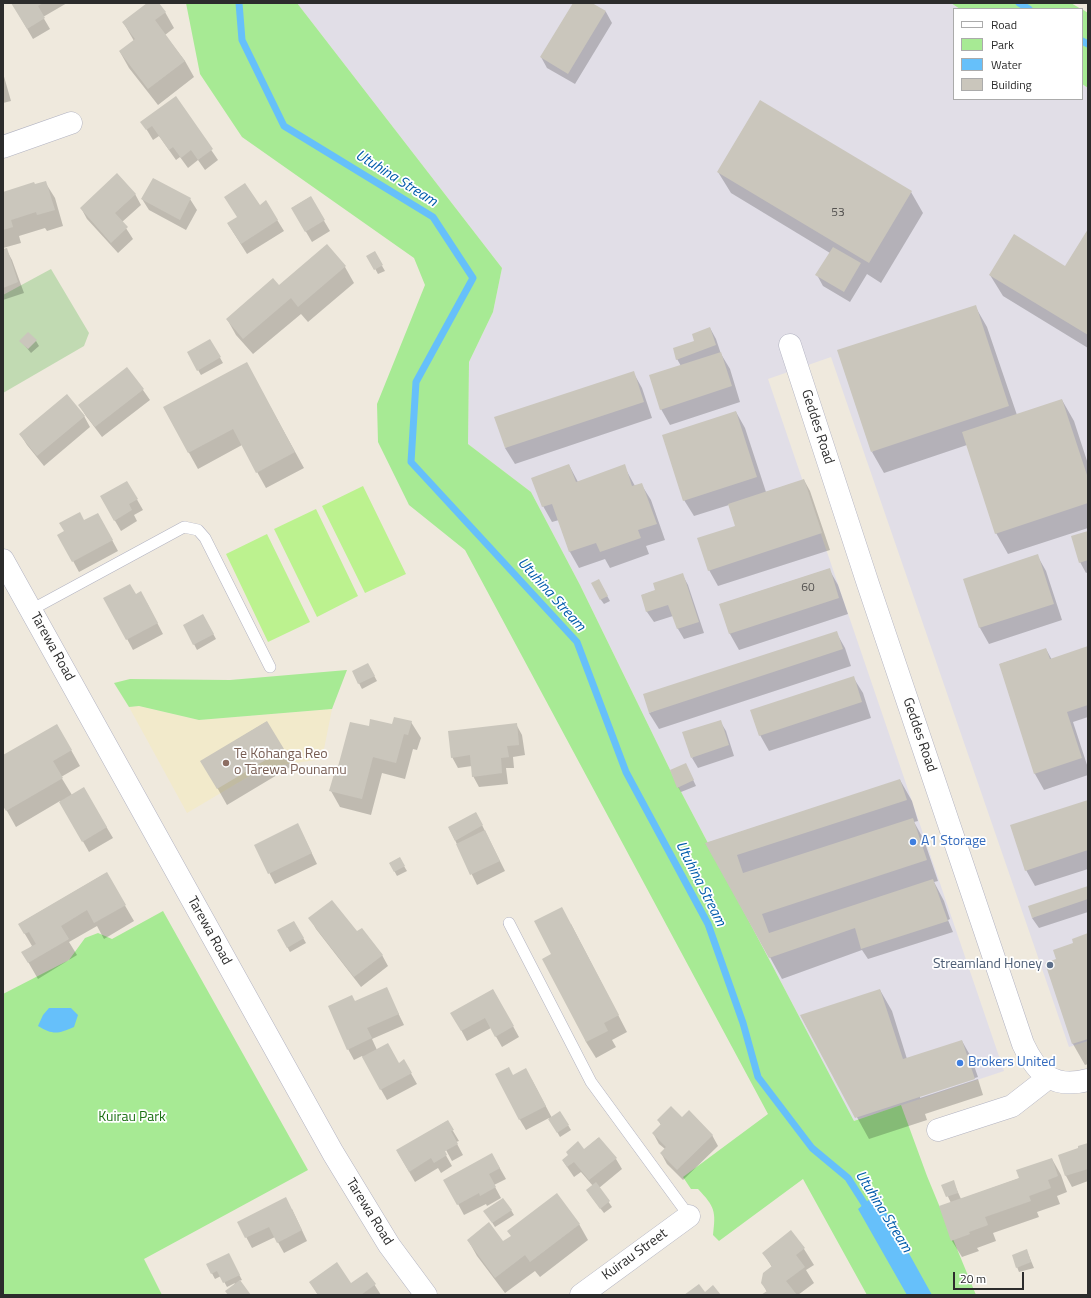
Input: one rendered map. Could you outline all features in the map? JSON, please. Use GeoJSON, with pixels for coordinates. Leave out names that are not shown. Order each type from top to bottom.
{"type":"FeatureCollection","features":[{"type":"Feature","properties":{"kind":"street"},"geometry":{"type":"LineString","coordinates":[[3,147],[71,123]]}},
{"type":"Feature","properties":{"kind":"street","name":"Geddes Road"},"geometry":{"type":"LineString","coordinates":[[790,345],[868,584],[1023,1044],[1029,1058],[1048,1078]]}},
{"type":"Feature","properties":{"kind":"street","name":"Tarewa Road"},"geometry":{"type":"LineString","coordinates":[[3,560],[333,1153],[389,1245],[426,1295]]}},
{"type":"Feature","properties":{"kind":"street"},"geometry":{"type":"LineString","coordinates":[[938,1130],[1012,1106],[1048,1078],[1063,1082],[1079,1082],[1088,1080]]}},
{"type":"Feature","properties":{"kind":"street","name":"Kuirau Street"},"geometry":{"type":"LineString","coordinates":[[580,1295],[689,1216]]}},
{"type":"Feature","properties":{"kind":"lane"},"geometry":{"type":"LineString","coordinates":[[31,610],[184,527],[198,530],[205,538],[270,667]]}},
{"type":"Feature","properties":{"kind":"lane"},"geometry":{"type":"LineString","coordinates":[[508,923],[591,1082],[689,1216]]}},
{"type":"Feature","properties":{"kind":"shaded area"},"geometry":{"type":"Polygon","coordinates":[[[297,3],[951,3],[958,8],[953,8],[953,100],[1083,100],[1083,85],[1088,88],[1088,1041],[1069,1047],[831,357],[768,379],[1004,1071],[854,1121],[678,786],[580,585],[531,492],[468,444],[469,362],[493,312],[502,268],[297,3]]]}},
{"type":"Feature","properties":{"kind":"shaded area","name":"Te Kōhanga Reo o Tārewa Pounamu"},"geometry":{"type":"Polygon","coordinates":[[[139,706],[199,720],[332,709],[322,759],[263,768],[187,813],[129,707],[139,706]]]}},
{"type":"Feature","properties":{"kind":"green space"},"geometry":{"type":"Polygon","coordinates":[[[186,3],[297,3],[502,268],[493,312],[469,362],[468,444],[531,492],[580,585],[678,786],[854,1121],[901,1105],[927,1176],[976,1295],[867,1295],[803,1179],[719,1241],[713,1235],[714,1215],[711,1205],[698,1189],[691,1189],[683,1177],[768,1114],[465,550],[409,505],[378,442],[377,404],[425,285],[414,258],[242,137],[200,74],[186,3]]]}},
{"type":"Feature","properties":{"kind":"green space"},"geometry":{"type":"Polygon","coordinates":[[[951,3],[1071,3],[1079,8],[958,8],[951,3]]]}},
{"type":"Feature","properties":{"kind":"green space"},"geometry":{"type":"Polygon","coordinates":[[[1083,10],[1088,13],[1088,88],[1083,85],[1083,10]]]}},
{"type":"Feature","properties":{"kind":"green space"},"geometry":{"type":"Polygon","coordinates":[[[51,269],[89,333],[84,346],[3,393],[3,295],[51,269]]]}},
{"type":"Feature","properties":{"kind":"green space"},"geometry":{"type":"Polygon","coordinates":[[[363,486],[406,574],[365,593],[322,506],[363,486]]]}},
{"type":"Feature","properties":{"kind":"green space"},"geometry":{"type":"Polygon","coordinates":[[[316,509],[358,596],[317,617],[274,529],[316,509]]]}},
{"type":"Feature","properties":{"kind":"green space"},"geometry":{"type":"Polygon","coordinates":[[[267,534],[310,622],[268,642],[226,554],[267,534]]]}},
{"type":"Feature","properties":{"kind":"green space"},"geometry":{"type":"Polygon","coordinates":[[[347,670],[332,709],[199,720],[139,706],[129,707],[114,683],[130,679],[230,680],[347,670]]]}},
{"type":"Feature","properties":{"kind":"green space","name":"Kuirau Park"},"geometry":{"type":"Polygon","coordinates":[[[163,911],[308,1170],[144,1259],[162,1295],[3,1295],[3,994],[69,960],[85,938],[98,933],[112,939],[163,911]]]}},
{"type":"Feature","properties":{"kind":"water"},"geometry":{"type":"Polygon","coordinates":[[[49,1008],[71,1008],[78,1015],[74,1027],[60,1032],[52,1032],[38,1026],[43,1015],[49,1008]]]}},
{"type":"Feature","properties":{"kind":"water"},"geometry":{"type":"Polygon","coordinates":[[[876,1194],[932,1295],[907,1295],[858,1209],[876,1194]]]}},
{"type":"Feature","properties":{"kind":"building"},"geometry":{"type":"Polygon","coordinates":[[[11,3],[43,3],[38,6],[45,18],[27,29],[11,3]]]}},
{"type":"Feature","properties":{"kind":"building"},"geometry":{"type":"Polygon","coordinates":[[[147,3],[159,3],[166,12],[155,20],[185,61],[148,89],[119,51],[135,39],[122,22],[147,3]]]}},
{"type":"Feature","properties":{"kind":"building"},"geometry":{"type":"Polygon","coordinates":[[[573,3],[592,3],[606,11],[568,74],[540,57],[573,3]]]}},
{"type":"Feature","properties":{"kind":"building"},"geometry":{"type":"Polygon","coordinates":[[[176,96],[213,149],[198,160],[191,150],[181,158],[173,147],[169,150],[152,126],[146,130],[140,122],[176,96]]]}},
{"type":"Feature","properties":{"kind":"building"},"geometry":{"type":"Polygon","coordinates":[[[760,100],[912,191],[869,263],[717,172],[760,100]]]}},
{"type":"Feature","properties":{"kind":"building"},"geometry":{"type":"Polygon","coordinates":[[[117,173],[136,194],[115,213],[128,227],[111,243],[80,208],[117,173]]]}},
{"type":"Feature","properties":{"kind":"building"},"geometry":{"type":"Polygon","coordinates":[[[153,178],[191,198],[180,220],[141,199],[153,178]]]}},
{"type":"Feature","properties":{"kind":"building"},"geometry":{"type":"Polygon","coordinates":[[[46,181],[55,210],[37,215],[36,212],[11,220],[13,227],[3,230],[3,192],[34,182],[35,184],[46,181]]]}},
{"type":"Feature","properties":{"kind":"building"},"geometry":{"type":"Polygon","coordinates":[[[245,183],[260,205],[266,200],[278,220],[241,244],[227,223],[237,217],[224,197],[245,183]]]}},
{"type":"Feature","properties":{"kind":"building"},"geometry":{"type":"Polygon","coordinates":[[[311,196],[325,220],[305,232],[291,208],[311,196]]]}},
{"type":"Feature","properties":{"kind":"building"},"geometry":{"type":"Polygon","coordinates":[[[1088,229],[1088,335],[989,275],[1014,234],[1065,266],[1088,229]]]}},
{"type":"Feature","properties":{"kind":"building"},"geometry":{"type":"Polygon","coordinates":[[[327,244],[346,266],[298,307],[291,298],[243,339],[226,319],[273,278],[279,285],[327,244]]]}},
{"type":"Feature","properties":{"kind":"building"},"geometry":{"type":"Polygon","coordinates":[[[833,247],[861,263],[844,292],[815,275],[833,247]]]}},
{"type":"Feature","properties":{"kind":"building"},"geometry":{"type":"Polygon","coordinates":[[[7,248],[18,282],[3,288],[3,249],[7,248]]]}},
{"type":"Feature","properties":{"kind":"building"},"geometry":{"type":"Polygon","coordinates":[[[375,251],[383,265],[374,270],[366,256],[375,251]]]}},
{"type":"Feature","properties":{"kind":"building"},"geometry":{"type":"Polygon","coordinates":[[[976,305],[1009,406],[871,452],[837,350],[976,305]]]}},
{"type":"Feature","properties":{"kind":"building"},"geometry":{"type":"Polygon","coordinates":[[[710,327],[716,345],[676,360],[673,348],[694,341],[692,334],[710,327]]]}},
{"type":"Feature","properties":{"kind":"building"},"geometry":{"type":"Polygon","coordinates":[[[28,332],[37,340],[28,349],[19,341],[28,332]]]}},
{"type":"Feature","properties":{"kind":"building"},"geometry":{"type":"Polygon","coordinates":[[[210,339],[221,357],[197,371],[187,352],[210,339]]]}},
{"type":"Feature","properties":{"kind":"building"},"geometry":{"type":"Polygon","coordinates":[[[721,352],[732,386],[660,410],[649,375],[721,352]]]}},
{"type":"Feature","properties":{"kind":"building"},"geometry":{"type":"Polygon","coordinates":[[[247,362],[295,452],[256,473],[233,429],[188,453],[163,407],[247,362]]]}},
{"type":"Feature","properties":{"kind":"building"},"geometry":{"type":"Polygon","coordinates":[[[127,367],[144,389],[95,427],[78,405],[127,367]]]}},
{"type":"Feature","properties":{"kind":"building"},"geometry":{"type":"Polygon","coordinates":[[[634,371],[644,402],[505,448],[494,417],[634,371]]]}},
{"type":"Feature","properties":{"kind":"building"},"geometry":{"type":"Polygon","coordinates":[[[67,394],[85,416],[37,456],[19,434],[67,394]]]}},
{"type":"Feature","properties":{"kind":"building"},"geometry":{"type":"Polygon","coordinates":[[[1062,399],[1088,478],[1088,503],[995,534],[962,432],[1062,399]]]}},
{"type":"Feature","properties":{"kind":"building"},"geometry":{"type":"Polygon","coordinates":[[[736,411],[757,477],[683,501],[662,435],[736,411]]]}},
{"type":"Feature","properties":{"kind":"building"},"geometry":{"type":"Polygon","coordinates":[[[569,464],[576,482],[625,464],[632,486],[642,483],[657,524],[638,530],[641,538],[600,552],[596,543],[569,552],[552,504],[542,507],[531,478],[569,464]]]}},
{"type":"Feature","properties":{"kind":"building"},"geometry":{"type":"Polygon","coordinates":[[[804,479],[822,533],[708,571],[697,538],[735,526],[728,504],[804,479]]]}},
{"type":"Feature","properties":{"kind":"building"},"geometry":{"type":"Polygon","coordinates":[[[127,481],[138,499],[129,504],[132,510],[114,521],[100,496],[127,481]]]}},
{"type":"Feature","properties":{"kind":"building"},"geometry":{"type":"Polygon","coordinates":[[[80,512],[84,520],[98,513],[113,540],[72,562],[57,535],[64,531],[59,523],[80,512]]]}},
{"type":"Feature","properties":{"kind":"building"},"geometry":{"type":"Polygon","coordinates":[[[1088,531],[1088,560],[1079,563],[1071,536],[1088,531]]]}},
{"type":"Feature","properties":{"kind":"building"},"geometry":{"type":"Polygon","coordinates":[[[1038,554],[1054,604],[979,628],[963,579],[1038,554]]]}},
{"type":"Feature","properties":{"kind":"building"},"geometry":{"type":"Polygon","coordinates":[[[830,568],[839,598],[729,634],[719,604],[830,568]]]}},
{"type":"Feature","properties":{"kind":"building"},"geometry":{"type":"Polygon","coordinates":[[[683,573],[699,622],[677,629],[668,605],[646,612],[641,595],[655,590],[653,583],[683,573]]]}},
{"type":"Feature","properties":{"kind":"building"},"geometry":{"type":"Polygon","coordinates":[[[599,579],[608,596],[600,600],[591,583],[599,579]]]}},
{"type":"Feature","properties":{"kind":"building"},"geometry":{"type":"Polygon","coordinates":[[[130,584],[136,594],[141,591],[158,623],[126,640],[103,598],[130,584]]]}},
{"type":"Feature","properties":{"kind":"building"},"geometry":{"type":"Polygon","coordinates":[[[203,614],[214,634],[193,645],[183,625],[203,614]]]}},
{"type":"Feature","properties":{"kind":"building"},"geometry":{"type":"Polygon","coordinates":[[[837,631],[843,649],[649,713],[643,694],[837,631]]]}},
{"type":"Feature","properties":{"kind":"building"},"geometry":{"type":"Polygon","coordinates":[[[1088,646],[1088,705],[1067,712],[1082,758],[1034,774],[999,664],[1046,648],[1050,659],[1088,646]]]}},
{"type":"Feature","properties":{"kind":"building"},"geometry":{"type":"Polygon","coordinates":[[[368,663],[375,676],[358,684],[352,671],[368,663]]]}},
{"type":"Feature","properties":{"kind":"building"},"geometry":{"type":"Polygon","coordinates":[[[854,676],[862,702],[759,736],[750,710],[854,676]]]}},
{"type":"Feature","properties":{"kind":"building"},"geometry":{"type":"Polygon","coordinates":[[[394,717],[412,721],[408,735],[404,734],[396,763],[373,757],[362,799],[329,791],[334,774],[336,774],[350,722],[369,726],[370,719],[392,724],[394,717]]]}},
{"type":"Feature","properties":{"kind":"building"},"geometry":{"type":"Polygon","coordinates":[[[721,720],[729,745],[691,758],[682,732],[721,720]]]}},
{"type":"Feature","properties":{"kind":"building"},"geometry":{"type":"Polygon","coordinates":[[[267,721],[284,749],[217,789],[200,761],[267,721]]]}},
{"type":"Feature","properties":{"kind":"building"},"geometry":{"type":"Polygon","coordinates":[[[517,723],[519,745],[507,746],[509,757],[501,758],[502,773],[472,777],[470,755],[451,758],[448,731],[517,723]]]}},
{"type":"Feature","properties":{"kind":"building"},"geometry":{"type":"Polygon","coordinates":[[[57,724],[72,750],[53,761],[63,778],[6,811],[3,806],[3,755],[57,724]]]}},
{"type":"Feature","properties":{"kind":"building"},"geometry":{"type":"Polygon","coordinates":[[[686,763],[694,780],[677,788],[670,770],[686,763]]]}},
{"type":"Feature","properties":{"kind":"building"},"geometry":{"type":"Polygon","coordinates":[[[900,779],[907,800],[737,855],[743,873],[913,818],[927,860],[762,914],[769,933],[933,879],[948,921],[861,949],[855,928],[769,958],[705,843],[900,779]]]}},
{"type":"Feature","properties":{"kind":"building"},"geometry":{"type":"Polygon","coordinates":[[[84,787],[107,827],[82,842],[59,802],[84,787]]]}},
{"type":"Feature","properties":{"kind":"building"},"geometry":{"type":"Polygon","coordinates":[[[1088,800],[1088,850],[1025,871],[1010,825],[1088,800]]]}},
{"type":"Feature","properties":{"kind":"building"},"geometry":{"type":"Polygon","coordinates":[[[476,812],[483,825],[455,841],[448,827],[476,812]]]}},
{"type":"Feature","properties":{"kind":"building"},"geometry":{"type":"Polygon","coordinates":[[[298,823],[312,853],[268,874],[254,845],[298,823]]]}},
{"type":"Feature","properties":{"kind":"building"},"geometry":{"type":"Polygon","coordinates":[[[485,830],[500,861],[470,875],[456,844],[485,830]]]}},
{"type":"Feature","properties":{"kind":"building"},"geometry":{"type":"Polygon","coordinates":[[[400,857],[405,866],[394,872],[389,863],[400,857]]]}},
{"type":"Feature","properties":{"kind":"building"},"geometry":{"type":"Polygon","coordinates":[[[107,872],[126,905],[94,923],[87,910],[61,926],[69,939],[28,963],[21,952],[36,944],[29,932],[24,934],[18,924],[107,872]]]}},
{"type":"Feature","properties":{"kind":"building"},"geometry":{"type":"Polygon","coordinates":[[[1088,886],[1088,899],[1032,918],[1028,906],[1088,886]]]}},
{"type":"Feature","properties":{"kind":"building"},"geometry":{"type":"Polygon","coordinates":[[[332,900],[357,931],[362,928],[383,955],[354,977],[308,918],[332,900]]]}},
{"type":"Feature","properties":{"kind":"building"},"geometry":{"type":"Polygon","coordinates":[[[562,907],[619,1015],[604,1023],[608,1031],[586,1042],[542,959],[551,954],[534,921],[562,907]]]}},
{"type":"Feature","properties":{"kind":"building"},"geometry":{"type":"Polygon","coordinates":[[[294,921],[304,938],[287,948],[277,930],[294,921]]]}},
{"type":"Feature","properties":{"kind":"building"},"geometry":{"type":"Polygon","coordinates":[[[1088,933],[1088,1039],[1072,1044],[1045,963],[1056,959],[1053,950],[1073,943],[1072,939],[1088,933]]]}},
{"type":"Feature","properties":{"kind":"building"},"geometry":{"type":"Polygon","coordinates":[[[387,987],[399,1014],[367,1028],[372,1038],[347,1050],[328,1006],[352,995],[355,1001],[387,987]]]}},
{"type":"Feature","properties":{"kind":"building"},"geometry":{"type":"Polygon","coordinates":[[[493,989],[514,1026],[495,1037],[485,1018],[461,1031],[450,1013],[493,989]]]}},
{"type":"Feature","properties":{"kind":"building"},"geometry":{"type":"Polygon","coordinates":[[[880,989],[903,1059],[962,1040],[975,1079],[855,1118],[800,1015],[880,989]]]}},
{"type":"Feature","properties":{"kind":"building"},"geometry":{"type":"Polygon","coordinates":[[[388,1043],[399,1063],[404,1059],[412,1073],[380,1090],[362,1057],[388,1043]]]}},
{"type":"Feature","properties":{"kind":"building"},"geometry":{"type":"Polygon","coordinates":[[[509,1067],[513,1075],[526,1068],[546,1106],[519,1120],[495,1074],[509,1067]]]}},
{"type":"Feature","properties":{"kind":"building"},"geometry":{"type":"Polygon","coordinates":[[[671,1106],[682,1117],[689,1110],[713,1135],[677,1170],[660,1153],[666,1147],[652,1133],[661,1124],[657,1120],[671,1106]]]}},
{"type":"Feature","properties":{"kind":"building"},"geometry":{"type":"Polygon","coordinates":[[[560,1111],[569,1125],[557,1133],[548,1119],[560,1111]]]}},
{"type":"Feature","properties":{"kind":"building"},"geometry":{"type":"Polygon","coordinates":[[[448,1120],[454,1130],[451,1131],[458,1144],[445,1151],[447,1155],[434,1163],[431,1158],[409,1172],[396,1150],[448,1120]]]}},
{"type":"Feature","properties":{"kind":"building"},"geometry":{"type":"Polygon","coordinates":[[[599,1137],[617,1158],[589,1180],[574,1162],[567,1167],[562,1160],[568,1155],[566,1152],[578,1141],[584,1149],[599,1137]]]}},
{"type":"Feature","properties":{"kind":"building"},"geometry":{"type":"Polygon","coordinates":[[[1088,1143],[1088,1169],[1065,1176],[1058,1155],[1088,1143]]]}},
{"type":"Feature","properties":{"kind":"building"},"geometry":{"type":"Polygon","coordinates":[[[492,1153],[500,1168],[489,1174],[496,1187],[480,1196],[479,1193],[457,1205],[443,1180],[492,1153]]]}},
{"type":"Feature","properties":{"kind":"building"},"geometry":{"type":"Polygon","coordinates":[[[1052,1158],[1058,1176],[1048,1180],[1051,1188],[1029,1196],[1031,1201],[985,1217],[988,1225],[951,1241],[939,1206],[1019,1178],[1016,1170],[1052,1158]]]}},
{"type":"Feature","properties":{"kind":"building"},"geometry":{"type":"Polygon","coordinates":[[[954,1180],[958,1193],[946,1197],[941,1185],[954,1180]]]}},
{"type":"Feature","properties":{"kind":"building"},"geometry":{"type":"Polygon","coordinates":[[[596,1182],[610,1201],[600,1209],[586,1190],[596,1182]]]}},
{"type":"Feature","properties":{"kind":"building"},"geometry":{"type":"Polygon","coordinates":[[[557,1193],[580,1224],[530,1262],[525,1255],[495,1278],[467,1240],[489,1222],[503,1241],[511,1236],[507,1231],[557,1193]]]}},
{"type":"Feature","properties":{"kind":"building"},"geometry":{"type":"Polygon","coordinates":[[[286,1197],[302,1230],[277,1243],[269,1227],[245,1238],[237,1222],[286,1197]]]}},
{"type":"Feature","properties":{"kind":"building"},"geometry":{"type":"Polygon","coordinates":[[[503,1198],[512,1210],[492,1223],[483,1211],[503,1198]]]}},
{"type":"Feature","properties":{"kind":"building"},"geometry":{"type":"Polygon","coordinates":[[[791,1230],[805,1248],[796,1255],[805,1267],[786,1281],[797,1295],[761,1295],[767,1291],[761,1283],[763,1273],[772,1266],[762,1253],[791,1230]]]}},
{"type":"Feature","properties":{"kind":"building"},"geometry":{"type":"Polygon","coordinates":[[[1027,1249],[1031,1262],[1016,1268],[1012,1255],[1027,1249]]]}},
{"type":"Feature","properties":{"kind":"building"},"geometry":{"type":"Polygon","coordinates":[[[229,1253],[240,1275],[223,1283],[217,1271],[211,1274],[206,1264],[229,1253]]]}},
{"type":"Feature","properties":{"kind":"building"},"geometry":{"type":"Polygon","coordinates":[[[337,1262],[351,1283],[367,1272],[376,1284],[361,1295],[318,1295],[309,1282],[337,1262]]]}},
{"type":"Feature","properties":{"kind":"building"},"geometry":{"type":"Polygon","coordinates":[[[240,1280],[251,1295],[228,1295],[225,1291],[240,1280]]]}},
{"type":"Feature","properties":{"kind":"building"},"geometry":{"type":"Polygon","coordinates":[[[699,1284],[705,1292],[713,1285],[721,1295],[684,1295],[699,1284]]]}},
{"type":"Feature","properties":{"kind":"waterway","name":"Utuhina Stream"},"geometry":{"type":"LineString","coordinates":[[239,3],[242,40],[284,126],[433,217],[473,278],[416,382],[411,462],[577,642],[626,772],[708,924],[743,1023],[758,1077],[812,1148],[848,1178],[869,1211]]}},
{"type":"Feature","properties":{"kind":"waterway"},"geometry":{"type":"LineString","coordinates":[[1019,3],[1027,8]]}},
{"type":"Feature","properties":{"kind":"waterway"},"geometry":{"type":"LineString","coordinates":[[1083,42],[1088,44]]}},
{"type":"Feature","properties":{"kind":"place","name":"Te Kōhanga Reo o Tārewa Pounamu"},"geometry":{"type":"Point","coordinates":[226,763]}},
{"type":"Feature","properties":{"kind":"place","name":"A1 Storage"},"geometry":{"type":"Point","coordinates":[913,842]}},
{"type":"Feature","properties":{"kind":"place","name":"Streamland Honey"},"geometry":{"type":"Point","coordinates":[1050,965]}},
{"type":"Feature","properties":{"kind":"place","name":"Brokers United"},"geometry":{"type":"Point","coordinates":[960,1063]}}]}
